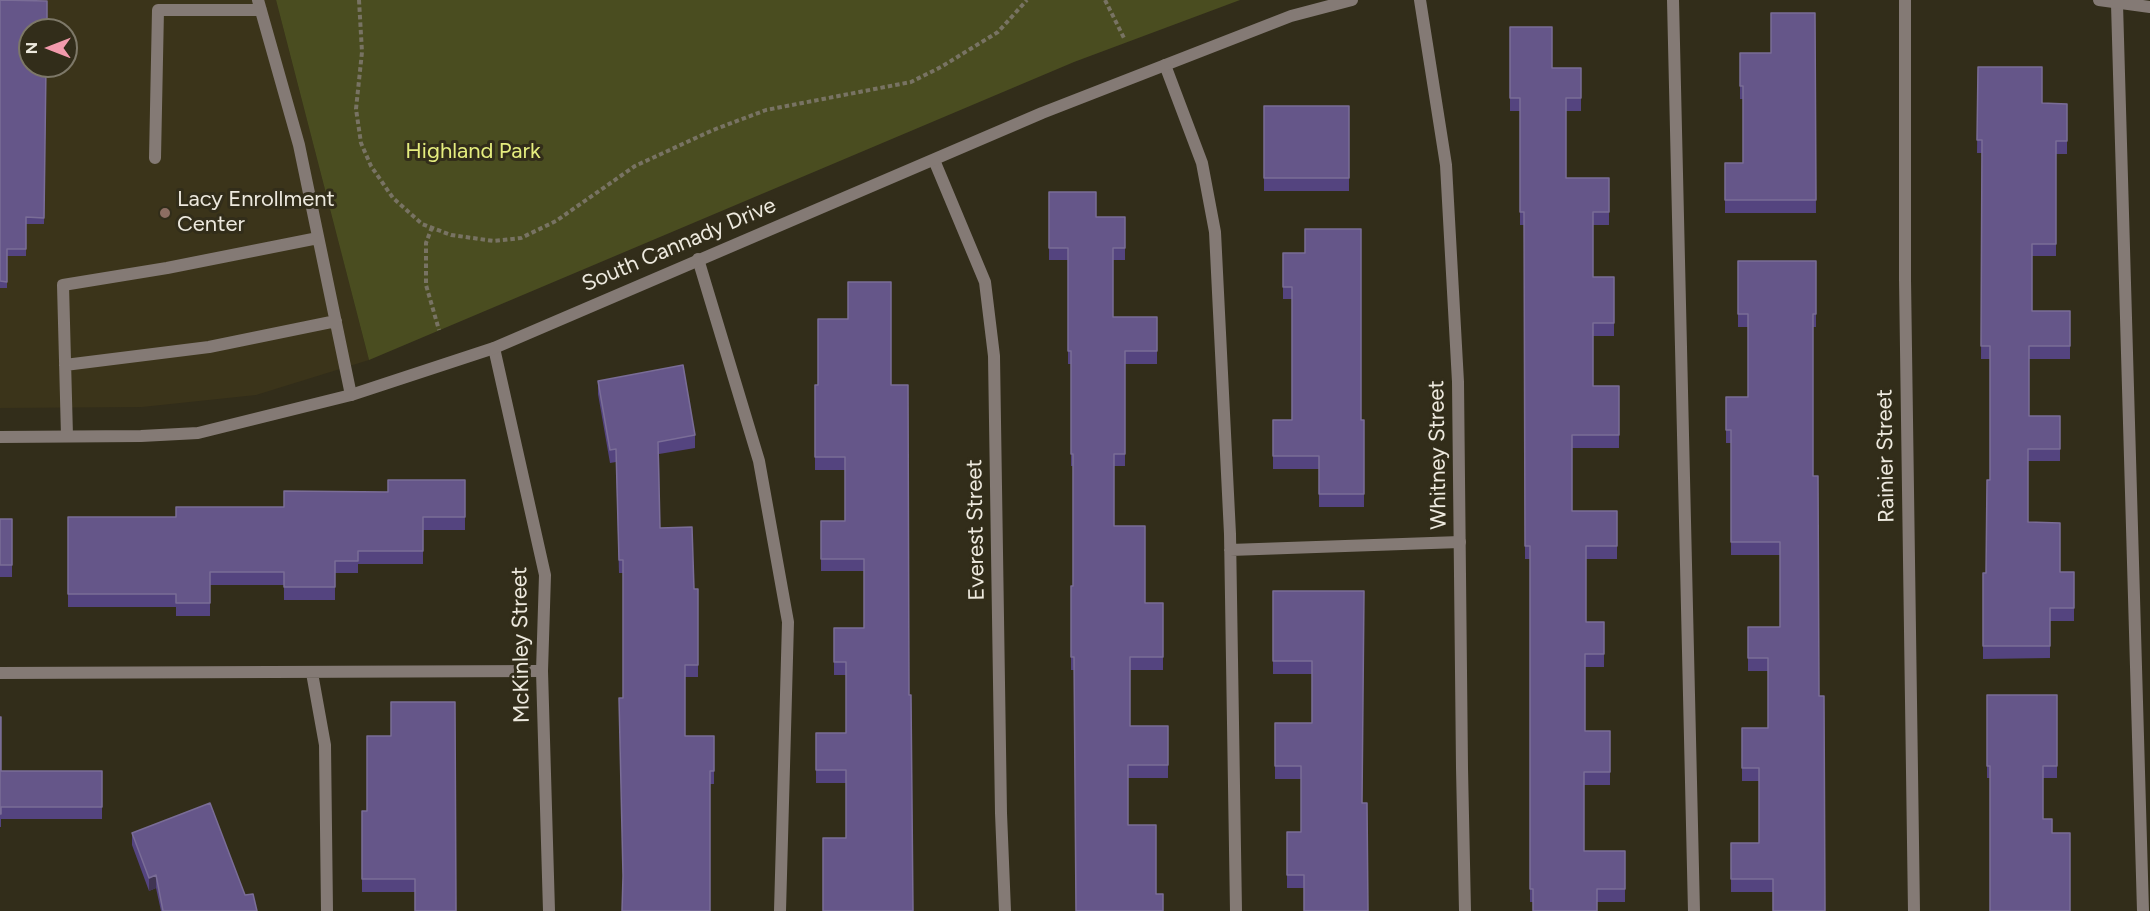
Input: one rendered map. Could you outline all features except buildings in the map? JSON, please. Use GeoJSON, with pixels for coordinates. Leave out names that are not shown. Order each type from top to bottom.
{"type":"FeatureCollection","features":[{"type":"Feature","properties":{"kind":"street","name":"South Cannady Drive"},"geometry":{"type":"LineString","coordinates":[[0,437],[141,436],[198,433],[351,395],[494,348],[1042,113],[1291,16],[1352,0]]}},
{"type":"Feature","properties":{"kind":"street","name":"Whitney Street"},"geometry":{"type":"LineString","coordinates":[[1420,0],[1446,165],[1458,382],[1465,911]]}},
{"type":"Feature","properties":{"kind":"street"},"geometry":{"type":"LineString","coordinates":[[1672,0],[1694,911]]}},
{"type":"Feature","properties":{"kind":"street","name":"Rainier Street"},"geometry":{"type":"LineString","coordinates":[[1905,0],[1905,279],[1914,911]]}},
{"type":"Feature","properties":{"kind":"street"},"geometry":{"type":"LineString","coordinates":[[2099,0],[2150,7]]}},
{"type":"Feature","properties":{"kind":"street"},"geometry":{"type":"LineString","coordinates":[[2116,4],[2143,911]]}},
{"type":"Feature","properties":{"kind":"street"},"geometry":{"type":"LineString","coordinates":[[155,158],[158,10],[259,5],[299,145],[351,395]]}},
{"type":"Feature","properties":{"kind":"street"},"geometry":{"type":"LineString","coordinates":[[1165,65],[1202,163],[1215,232],[1230,550],[1236,911]]}},
{"type":"Feature","properties":{"kind":"street","name":"Everest Street"},"geometry":{"type":"LineString","coordinates":[[934,160],[986,282],[994,356],[1000,813],[1005,911]]}},
{"type":"Feature","properties":{"kind":"street"},"geometry":{"type":"LineString","coordinates":[[67,436],[63,285],[167,268],[318,238]]}},
{"type":"Feature","properties":{"kind":"street"},"geometry":{"type":"LineString","coordinates":[[698,260],[759,461],[788,622],[780,911]]}},
{"type":"Feature","properties":{"kind":"street"},"geometry":{"type":"LineString","coordinates":[[65,364],[208,347],[336,321]]}},
{"type":"Feature","properties":{"kind":"street","name":"McKinley Street"},"geometry":{"type":"LineString","coordinates":[[494,348],[545,575],[542,671],[549,911]]}},
{"type":"Feature","properties":{"kind":"street"},"geometry":{"type":"LineString","coordinates":[[1230,550],[1460,542]]}},
{"type":"Feature","properties":{"kind":"street"},"geometry":{"type":"LineString","coordinates":[[0,673],[542,671]]}},
{"type":"Feature","properties":{"kind":"street"},"geometry":{"type":"LineString","coordinates":[[312,673],[325,745],[327,911]]}},
{"type":"Feature","properties":{"kind":"path"},"geometry":{"type":"LineString","coordinates":[[359,0],[362,52],[356,109],[361,142],[371,166],[393,198],[422,224],[451,235],[494,241],[521,238],[556,221],[635,166],[712,130],[766,110],[911,82],[941,67],[998,32],[1027,0]]}},
{"type":"Feature","properties":{"kind":"path"},"geometry":{"type":"LineString","coordinates":[[1106,0],[1125,40]]}},
{"type":"Feature","properties":{"kind":"path"},"geometry":{"type":"LineString","coordinates":[[432,227],[426,243],[426,285],[438,330]]}},
{"type":"Feature","properties":{"kind":"shaded area","name":"Lacy Enrollment Center"},"geometry":{"type":"Polygon","coordinates":[[[0,0],[276,0],[369,360],[256,395],[142,407],[0,408],[0,0]]]}},
{"type":"Feature","properties":{"kind":"green space","name":"Highland Park"},"geometry":{"type":"Polygon","coordinates":[[[276,0],[1240,0],[1074,62],[369,360],[276,0]]]}},
{"type":"Feature","properties":{"kind":"place","name":"Lacy Enrollment Center"},"geometry":{"type":"Point","coordinates":[165,213]}}]}
